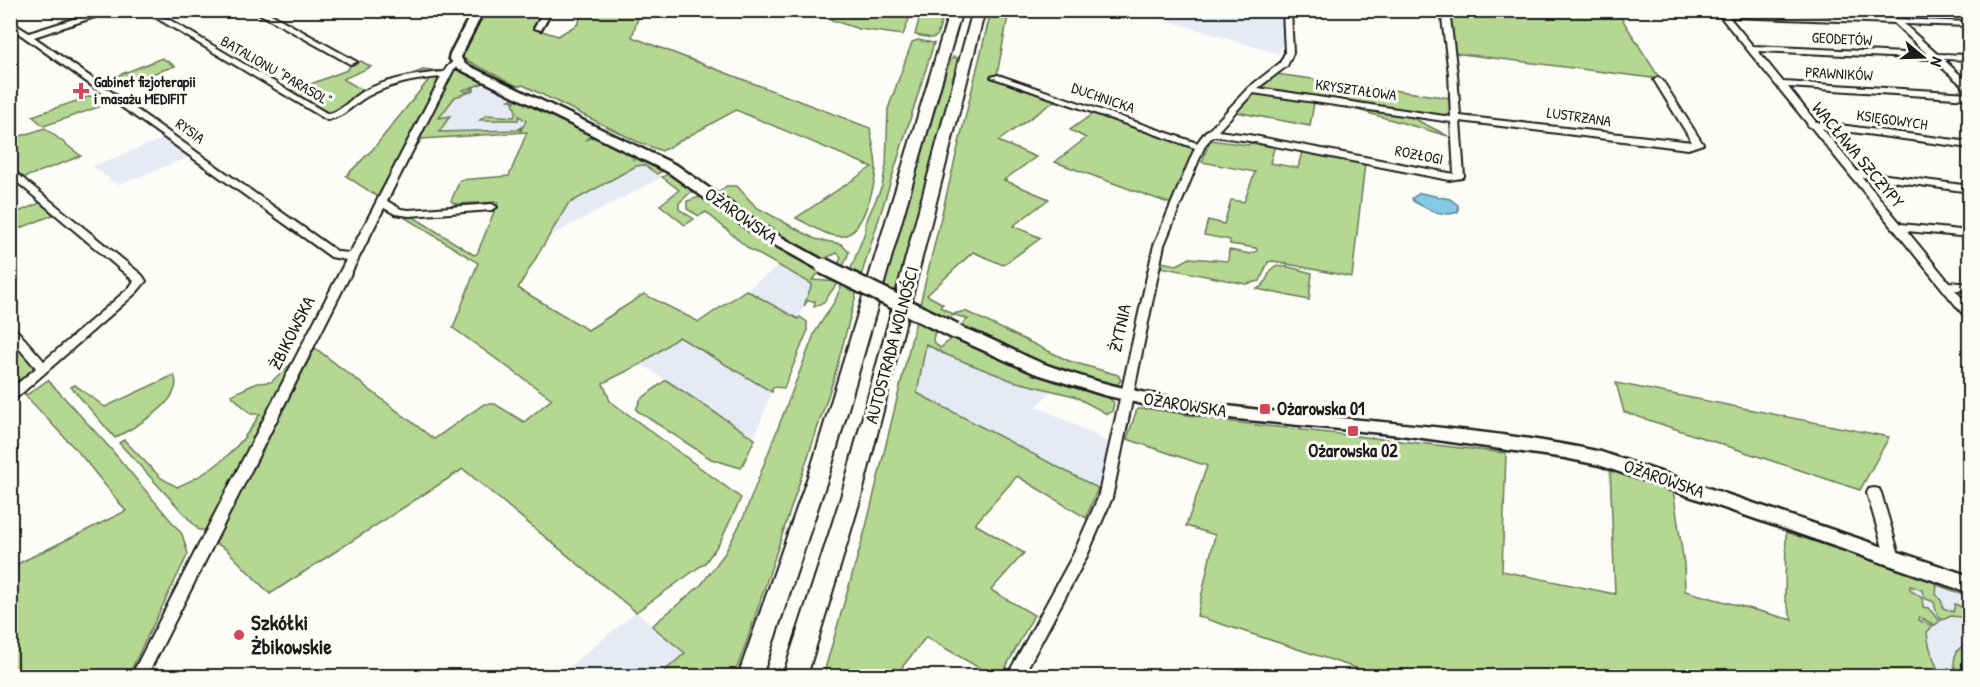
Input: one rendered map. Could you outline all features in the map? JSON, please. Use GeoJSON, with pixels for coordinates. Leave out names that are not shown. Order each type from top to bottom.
{"type":"FeatureCollection","features":[{"type":"Feature","properties":{"kind":"highway","name":"AUTOSTRADA WOLNOŚCI"},"geometry":{"type":"LineString","coordinates":[[750,676],[822,465],[956,10]]}},
{"type":"Feature","properties":{"kind":"highway","name":"AUTOSTRADA WOLNOŚCI"},"geometry":{"type":"LineString","coordinates":[[795,676],[851,497],[979,10]]}},
{"type":"Feature","properties":{"kind":"main road","name":"ŻBIKOWSKA"},"geometry":{"type":"LineString","coordinates":[[457,63],[456,54],[478,10]]}},
{"type":"Feature","properties":{"kind":"main road","name":"OŻAROWSKA"},"geometry":{"type":"LineString","coordinates":[[457,63],[673,169],[760,231],[823,266],[955,331],[1041,369],[1125,394],[1210,410],[1401,429],[1583,455],[1648,474],[1970,585]]}},
{"type":"Feature","properties":{"kind":"street"},"geometry":{"type":"LineString","coordinates":[[28,36],[112,10]]}},
{"type":"Feature","properties":{"kind":"street","name":"BATALIONU \"PARASOL\""},"geometry":{"type":"LineString","coordinates":[[147,10],[318,113],[330,117],[343,112],[365,95],[400,80],[447,74]]}},
{"type":"Feature","properties":{"kind":"street"},"geometry":{"type":"LineString","coordinates":[[257,10],[353,63]]}},
{"type":"Feature","properties":{"kind":"street"},"geometry":{"type":"LineString","coordinates":[[535,10],[544,18],[538,28]]}},
{"type":"Feature","properties":{"kind":"street","name":"ŻYTNIA"},"geometry":{"type":"LineString","coordinates":[[1015,676],[1098,517],[1107,489],[1125,394],[1159,245],[1209,133],[1251,90],[1284,64],[1289,53],[1287,10]]}},
{"type":"Feature","properties":{"kind":"street","name":"ROZŁOGI"},"geometry":{"type":"LineString","coordinates":[[1209,133],[1249,138],[1455,177],[1460,173],[1445,10]]}},
{"type":"Feature","properties":{"kind":"street","name":"WACŁAWA SZCZYPY"},"geometry":{"type":"LineString","coordinates":[[1895,20],[1723,14],[1970,315]]}},
{"type":"Feature","properties":{"kind":"street"},"geometry":{"type":"LineString","coordinates":[[1895,20],[1970,24]]}},
{"type":"Feature","properties":{"kind":"street"},"geometry":{"type":"LineString","coordinates":[[1895,20],[1970,89]]}},
{"type":"Feature","properties":{"kind":"street","name":"RYSIA"},"geometry":{"type":"LineString","coordinates":[[10,23],[337,256],[353,257]]}},
{"type":"Feature","properties":{"kind":"street","name":"GEODETÓW"},"geometry":{"type":"LineString","coordinates":[[1749,48],[1970,58]]}},
{"type":"Feature","properties":{"kind":"street","name":"ŻBIKOWSKA"},"geometry":{"type":"LineString","coordinates":[[139,676],[450,68],[457,63]]}},
{"type":"Feature","properties":{"kind":"street","name":"DUCHNICKA"},"geometry":{"type":"LineString","coordinates":[[995,77],[1201,147]]}},
{"type":"Feature","properties":{"kind":"street","name":"LUSTRZANA"},"geometry":{"type":"LineString","coordinates":[[1456,119],[1688,146],[1698,144],[1658,80]]}},
{"type":"Feature","properties":{"kind":"street","name":"PRAWNIKÓW"},"geometry":{"type":"LineString","coordinates":[[1779,84],[1970,96]]}},
{"type":"Feature","properties":{"kind":"street","name":"KRYSZTAŁOWA"},"geometry":{"type":"LineString","coordinates":[[1251,90],[1456,119]]}},
{"type":"Feature","properties":{"kind":"street","name":"KSIĘGOWYCH"},"geometry":{"type":"LineString","coordinates":[[1811,124],[1970,145]]}},
{"type":"Feature","properties":{"kind":"street"},"geometry":{"type":"LineString","coordinates":[[10,171],[140,279],[137,286],[10,397]]}},
{"type":"Feature","properties":{"kind":"street"},"geometry":{"type":"LineString","coordinates":[[1852,173],[1970,189]]}},
{"type":"Feature","properties":{"kind":"street"},"geometry":{"type":"LineString","coordinates":[[381,202],[399,212]]}},
{"type":"Feature","properties":{"kind":"street"},"geometry":{"type":"LineString","coordinates":[[374,216],[399,212],[492,207]]}},
{"type":"Feature","properties":{"kind":"street"},"geometry":{"type":"LineString","coordinates":[[1897,227],[1970,234]]}},
{"type":"Feature","properties":{"kind":"street"},"geometry":{"type":"LineString","coordinates":[[1945,285],[1970,288]]}},
{"type":"Feature","properties":{"kind":"street"},"geometry":{"type":"LineString","coordinates":[[10,330],[44,369]]}},
{"type":"Feature","properties":{"kind":"street"},"geometry":{"type":"LineString","coordinates":[[1874,493],[1893,558]]}},
{"type":"Feature","properties":{"kind":"shaded area"},"geometry":{"type":"Polygon","coordinates":[[[1136,11],[1283,11],[1286,30],[1279,54],[1136,11]]]}},
{"type":"Feature","properties":{"kind":"shaded area"},"geometry":{"type":"Polygon","coordinates":[[[483,83],[515,98],[530,124],[527,132],[422,139],[458,92],[470,85],[483,83]]]}},
{"type":"Feature","properties":{"kind":"shaded area"},"geometry":{"type":"Polygon","coordinates":[[[165,138],[190,157],[117,185],[93,166],[165,138]]]}},
{"type":"Feature","properties":{"kind":"shaded area"},"geometry":{"type":"Polygon","coordinates":[[[644,165],[662,177],[548,237],[567,204],[636,166],[644,165]]]}},
{"type":"Feature","properties":{"kind":"shaded area"},"geometry":{"type":"Polygon","coordinates":[[[779,266],[812,284],[799,320],[746,290],[779,266]]]}},
{"type":"Feature","properties":{"kind":"shaded area"},"geometry":{"type":"Polygon","coordinates":[[[679,337],[772,392],[756,433],[752,436],[641,364],[679,337]]]}},
{"type":"Feature","properties":{"kind":"shaded area"},"geometry":{"type":"Polygon","coordinates":[[[926,344],[1052,390],[1037,406],[1110,443],[1098,488],[917,393],[926,344]]]}},
{"type":"Feature","properties":{"kind":"shaded area"},"geometry":{"type":"Polygon","coordinates":[[[1897,570],[1969,596],[1969,676],[1933,676],[1897,570]]]}},
{"type":"Feature","properties":{"kind":"shaded area"},"geometry":{"type":"Polygon","coordinates":[[[636,612],[686,653],[659,676],[558,676],[636,612]]]}},
{"type":"Feature","properties":{"kind":"green space"},"geometry":{"type":"Polygon","coordinates":[[[486,11],[530,11],[541,17],[536,29],[558,36],[578,24],[583,11],[640,11],[632,37],[870,128],[876,169],[870,197],[862,218],[850,233],[837,236],[825,233],[796,218],[872,167],[736,110],[662,151],[638,142],[523,85],[517,86],[462,58],[465,46],[486,11]]]}},
{"type":"Feature","properties":{"kind":"green space"},"geometry":{"type":"Polygon","coordinates":[[[804,11],[912,11],[903,35],[859,29],[804,11]]]}},
{"type":"Feature","properties":{"kind":"green space"},"geometry":{"type":"Polygon","coordinates":[[[921,11],[945,11],[937,36],[932,38],[915,35],[921,11]]]}},
{"type":"Feature","properties":{"kind":"green space"},"geometry":{"type":"Polygon","coordinates":[[[991,11],[1009,11],[997,75],[994,79],[1056,100],[998,141],[1036,157],[1004,180],[1049,199],[1013,226],[1041,238],[1003,265],[973,252],[927,295],[943,304],[940,307],[953,314],[965,311],[1069,361],[1118,375],[1121,380],[1118,384],[1111,385],[1028,357],[960,326],[968,319],[955,315],[943,321],[935,332],[933,341],[940,348],[953,338],[1051,380],[1107,396],[1114,403],[1112,412],[1107,414],[1074,396],[1013,381],[942,353],[926,344],[917,393],[1098,488],[1086,518],[1017,476],[975,524],[1024,553],[991,590],[1034,615],[1001,676],[993,676],[926,637],[895,676],[823,676],[866,527],[991,11]]]}},
{"type":"Feature","properties":{"kind":"green space"},"geometry":{"type":"Polygon","coordinates":[[[1448,11],[1617,11],[1660,79],[1454,53],[1448,11]]]}},
{"type":"Feature","properties":{"kind":"green space"},"geometry":{"type":"Polygon","coordinates":[[[918,40],[934,43],[861,276],[850,271],[865,232],[866,222],[882,186],[886,166],[888,109],[912,42],[918,40]]]}},
{"type":"Feature","properties":{"kind":"green space"},"geometry":{"type":"Polygon","coordinates":[[[953,57],[957,58],[955,71],[896,295],[883,289],[947,68],[953,57]]]}},
{"type":"Feature","properties":{"kind":"green space"},"geometry":{"type":"Polygon","coordinates":[[[162,58],[175,66],[113,87],[104,81],[162,58]]]}},
{"type":"Feature","properties":{"kind":"green space"},"geometry":{"type":"Polygon","coordinates":[[[361,61],[371,67],[343,79],[364,91],[423,70],[444,71],[416,76],[362,95],[341,112],[328,115],[284,91],[298,89],[347,70],[351,65],[361,61]]]}},
{"type":"Feature","properties":{"kind":"green space"},"geometry":{"type":"Polygon","coordinates":[[[455,70],[462,70],[487,82],[463,90],[466,92],[474,88],[474,91],[455,97],[439,118],[450,116],[439,132],[518,130],[521,127],[520,132],[526,121],[519,116],[518,120],[480,120],[487,115],[514,117],[516,112],[513,102],[516,101],[509,100],[519,98],[594,135],[585,140],[597,136],[638,156],[632,160],[641,157],[665,170],[657,174],[644,165],[636,166],[568,204],[518,288],[588,330],[644,294],[699,322],[746,290],[807,322],[807,332],[784,388],[773,387],[772,392],[679,337],[641,364],[603,383],[610,401],[741,498],[720,542],[705,563],[636,612],[463,469],[270,594],[226,549],[215,543],[315,348],[434,439],[484,404],[495,404],[524,422],[552,399],[453,328],[478,263],[401,215],[412,216],[474,255],[477,254],[498,202],[455,204],[451,201],[460,180],[509,176],[527,132],[422,139],[415,149],[413,147],[417,138],[421,137],[418,136],[429,115],[432,115],[430,114],[451,73],[455,70]]]}},
{"type":"Feature","properties":{"kind":"green space"},"geometry":{"type":"Polygon","coordinates":[[[1276,74],[1450,98],[1450,122],[1411,117],[1448,136],[1347,107],[1314,103],[1310,126],[1236,112],[1276,74]]]}},
{"type":"Feature","properties":{"kind":"green space"},"geometry":{"type":"Polygon","coordinates":[[[431,77],[440,77],[378,197],[346,176],[373,149],[431,77]]]}},
{"type":"Feature","properties":{"kind":"green space"},"geometry":{"type":"Polygon","coordinates":[[[100,93],[113,102],[44,126],[32,116],[100,93]]]}},
{"type":"Feature","properties":{"kind":"green space"},"geometry":{"type":"Polygon","coordinates":[[[1094,113],[1190,144],[1195,149],[1171,204],[1055,162],[1086,138],[1070,130],[1094,113]]]}},
{"type":"Feature","properties":{"kind":"green space"},"geometry":{"type":"Polygon","coordinates":[[[45,128],[81,156],[23,178],[11,168],[11,139],[45,128]]]}},
{"type":"Feature","properties":{"kind":"green space"},"geometry":{"type":"Polygon","coordinates":[[[1210,140],[1248,145],[1253,141],[1275,145],[1270,163],[1298,168],[1302,151],[1365,163],[1352,277],[1273,261],[1268,262],[1260,281],[1246,284],[1160,267],[1161,262],[1177,265],[1190,258],[1228,261],[1229,250],[1250,254],[1257,251],[1256,248],[1230,244],[1230,240],[1204,235],[1208,220],[1224,224],[1231,200],[1244,202],[1255,172],[1202,162],[1210,140]]]}},
{"type":"Feature","properties":{"kind":"green space"},"geometry":{"type":"Polygon","coordinates":[[[670,173],[694,189],[679,203],[679,209],[694,219],[685,225],[660,205],[679,190],[662,177],[670,173]]]}},
{"type":"Feature","properties":{"kind":"green space"},"geometry":{"type":"Polygon","coordinates":[[[726,186],[737,186],[756,207],[815,239],[841,244],[849,252],[843,267],[838,265],[841,257],[837,253],[824,259],[801,248],[729,201],[719,193],[726,186]]]}},
{"type":"Feature","properties":{"kind":"green space"},"geometry":{"type":"Polygon","coordinates":[[[703,196],[752,233],[820,272],[812,280],[838,282],[824,302],[814,307],[815,301],[807,301],[804,306],[812,284],[749,249],[706,212],[699,216],[687,209],[687,201],[703,196]]]}},
{"type":"Feature","properties":{"kind":"green space"},"geometry":{"type":"Polygon","coordinates":[[[44,201],[58,213],[11,232],[11,215],[44,201]]]}},
{"type":"Feature","properties":{"kind":"green space"},"geometry":{"type":"Polygon","coordinates":[[[1275,266],[1312,273],[1309,300],[1257,289],[1264,284],[1275,266]]]}},
{"type":"Feature","properties":{"kind":"green space"},"geometry":{"type":"Polygon","coordinates":[[[842,284],[857,291],[834,378],[734,676],[659,676],[685,653],[652,626],[701,585],[725,553],[744,516],[815,332],[835,301],[842,284]]]}},
{"type":"Feature","properties":{"kind":"green space"},"geometry":{"type":"Polygon","coordinates":[[[11,339],[31,361],[34,370],[11,386],[11,339]]]}},
{"type":"Feature","properties":{"kind":"green space"},"geometry":{"type":"Polygon","coordinates":[[[294,361],[206,530],[199,530],[119,443],[124,440],[161,478],[177,487],[191,481],[235,449],[260,414],[251,414],[231,395],[257,383],[271,382],[294,361]]]}},
{"type":"Feature","properties":{"kind":"green space"},"geometry":{"type":"Polygon","coordinates":[[[174,375],[176,385],[166,403],[145,420],[115,438],[71,387],[75,385],[105,407],[174,375]]]}},
{"type":"Feature","properties":{"kind":"green space"},"geometry":{"type":"Polygon","coordinates":[[[48,380],[110,448],[182,534],[188,554],[128,676],[11,676],[11,567],[126,511],[80,454],[24,394],[28,394],[48,380]]]}},
{"type":"Feature","properties":{"kind":"green space"},"geometry":{"type":"Polygon","coordinates":[[[666,380],[755,439],[741,468],[711,459],[636,410],[640,400],[666,380]]]}},
{"type":"Feature","properties":{"kind":"green space"},"geometry":{"type":"Polygon","coordinates":[[[1616,383],[1889,437],[1860,490],[1624,412],[1616,383]]]}},
{"type":"Feature","properties":{"kind":"green space"},"geometry":{"type":"Polygon","coordinates":[[[1137,409],[1506,453],[1502,571],[1615,594],[1610,467],[1673,489],[1684,564],[1685,591],[1792,620],[1785,598],[1786,532],[1896,569],[1894,563],[1966,591],[1968,596],[1937,585],[1936,594],[1943,608],[1953,612],[1955,604],[1969,610],[1969,618],[1951,616],[1942,620],[1937,614],[1934,602],[1924,598],[1922,590],[1910,586],[1910,590],[1922,598],[1923,607],[1928,608],[1940,621],[1935,625],[1919,617],[1918,620],[1933,626],[1927,632],[1930,650],[1940,676],[1380,676],[1197,616],[1215,535],[1186,526],[1207,466],[1127,439],[1137,409]]]}},
{"type":"Feature","properties":{"kind":"green space"},"geometry":{"type":"Polygon","coordinates":[[[1969,644],[1969,664],[1963,663],[1969,676],[1957,676],[1955,656],[1960,648],[1969,644]]]}},
{"type":"Feature","properties":{"kind":"water"},"geometry":{"type":"Polygon","coordinates":[[[1420,193],[1450,199],[1458,205],[1458,212],[1446,214],[1424,207],[1412,198],[1420,193]]]}},
{"type":"Feature","properties":{"kind":"waterway"},"geometry":{"type":"LineString","coordinates":[[1002,10],[1006,11]]}},
{"type":"Feature","properties":{"kind":"place","name":"Gabinet fizjoterapii i masażu MEDIFIT"},"geometry":{"type":"Point","coordinates":[81,91]}},
{"type":"Feature","properties":{"kind":"place","name":"Ożarowska 01"},"geometry":{"type":"Point","coordinates":[1265,409]}},
{"type":"Feature","properties":{"kind":"place","name":"Ożarowska 02"},"geometry":{"type":"Point","coordinates":[1353,431]}},
{"type":"Feature","properties":{"kind":"place","name":"Szkółki Żbikowskie"},"geometry":{"type":"Point","coordinates":[239,635]}}]}
